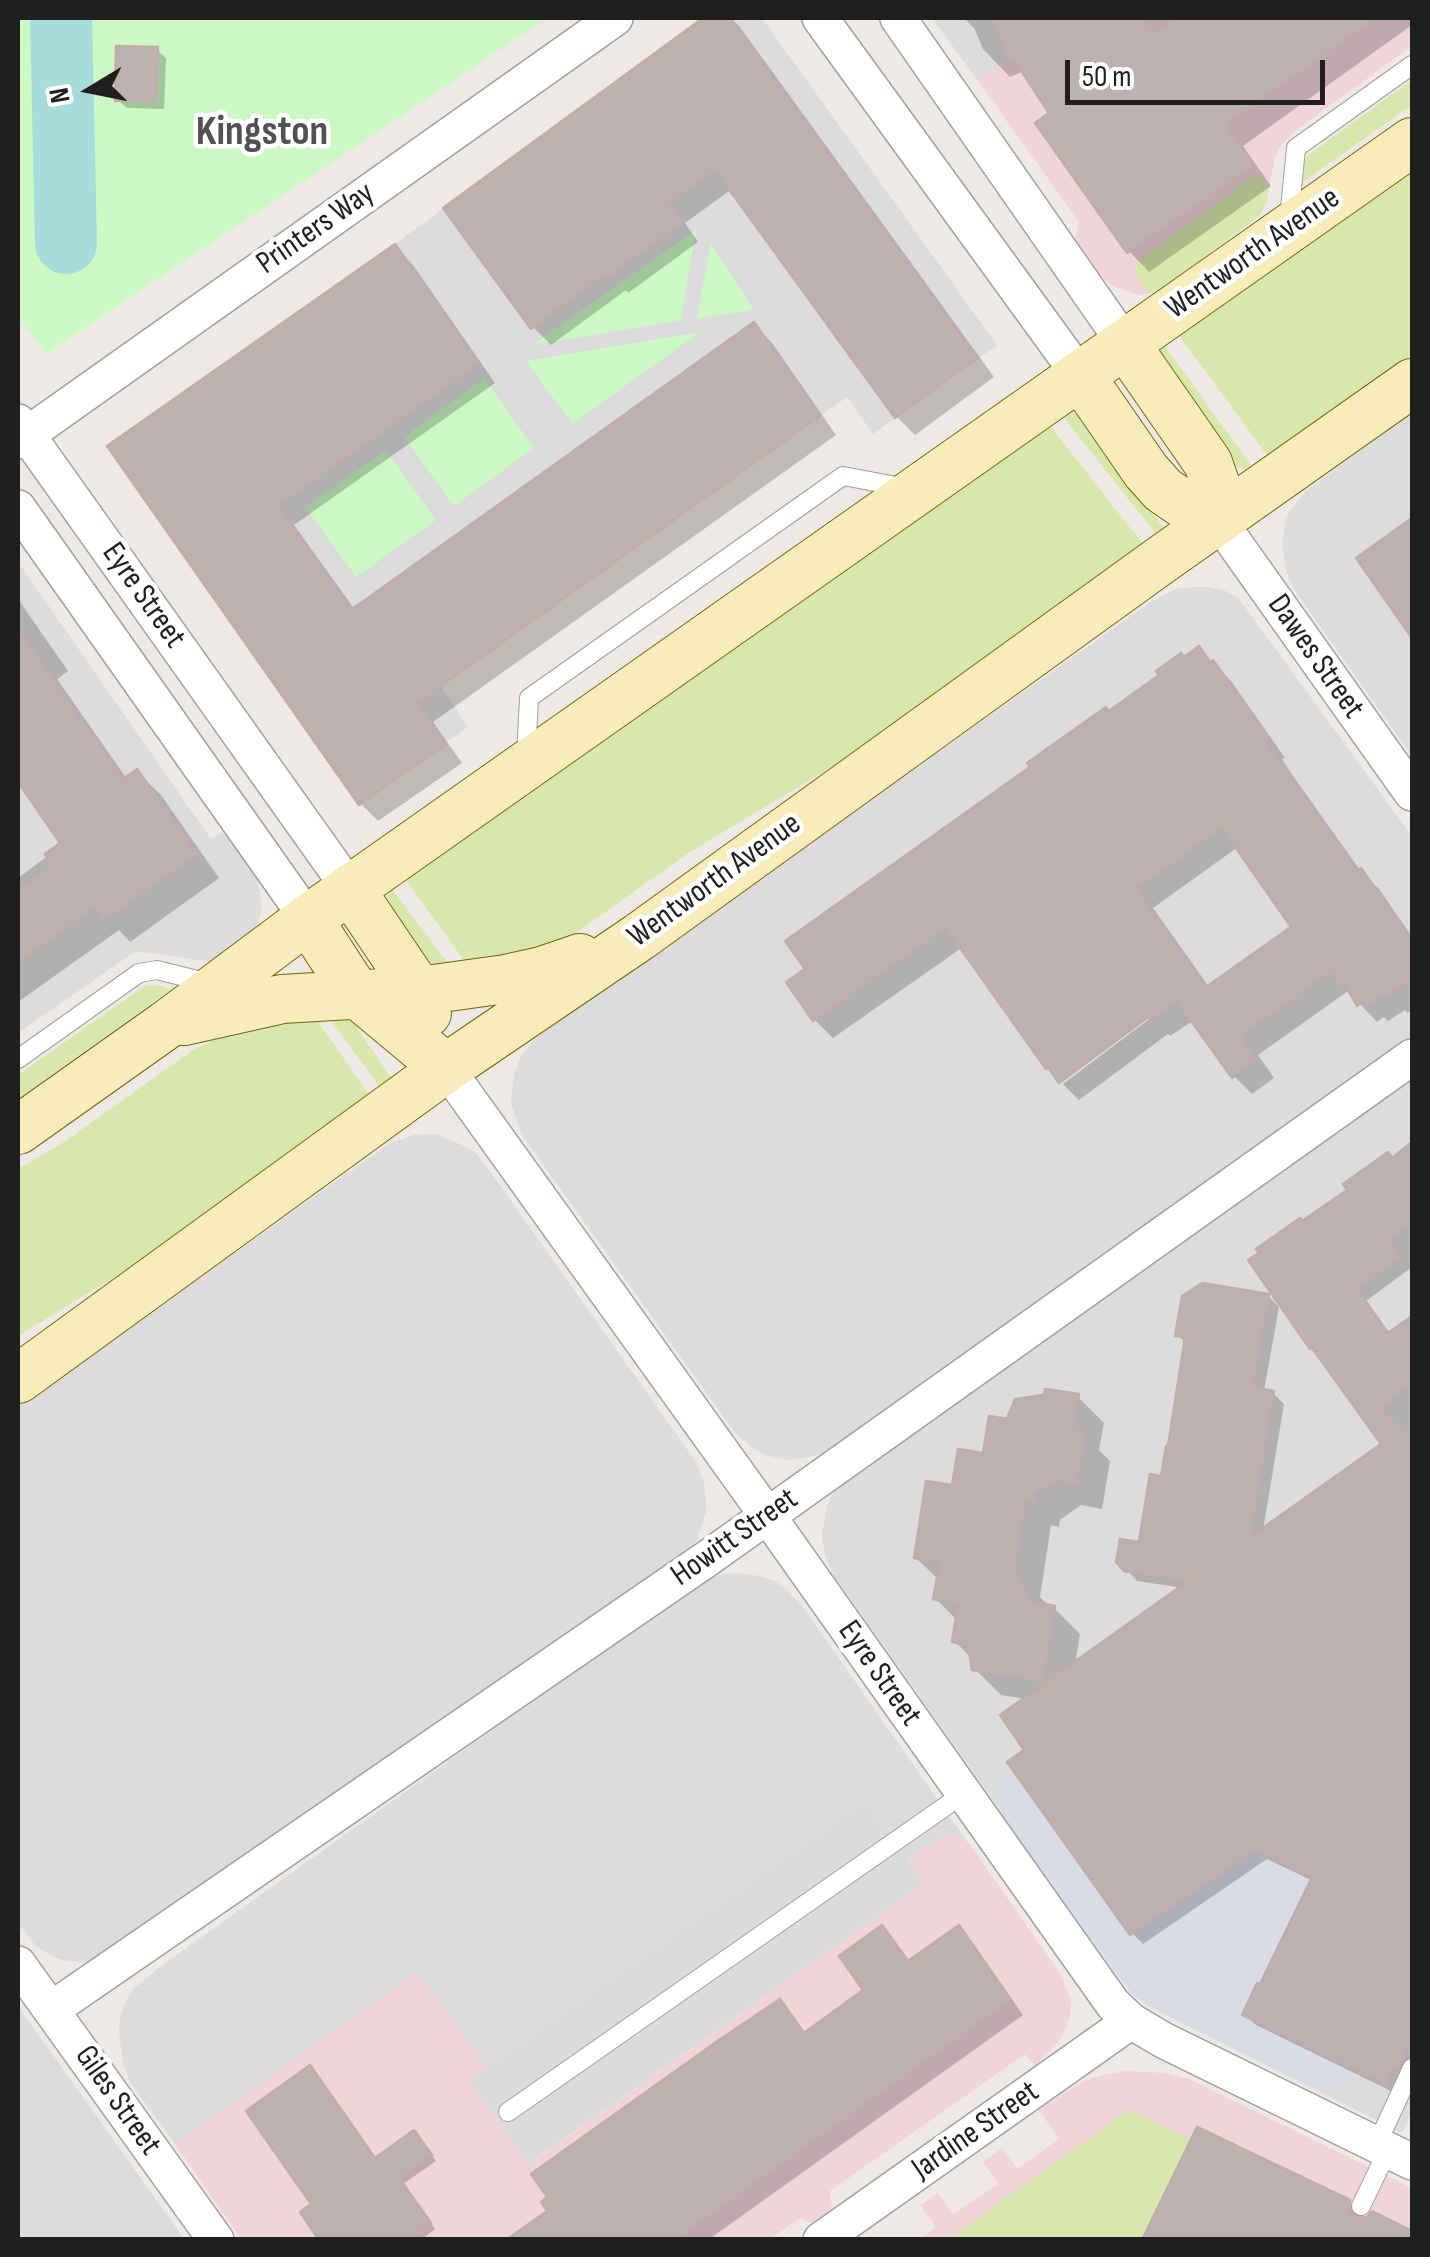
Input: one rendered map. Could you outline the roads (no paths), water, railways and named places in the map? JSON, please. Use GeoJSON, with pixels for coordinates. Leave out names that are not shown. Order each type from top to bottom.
{"type":"FeatureCollection","features":[{"type":"Feature","properties":{"kind":"main road","name":"Wentworth Avenue"},"geometry":{"type":"LineString","coordinates":[[18,1130],[350,889],[1412,142]]}},
{"type":"Feature","properties":{"kind":"main road"},"geometry":{"type":"LineString","coordinates":[[1081,378],[1163,490],[1195,512],[1218,520],[1216,486],[1208,463],[1126,344]]}},
{"type":"Feature","properties":{"kind":"main road","name":"Wentworth Avenue"},"geometry":{"type":"LineString","coordinates":[[18,1379],[446,1068],[638,938],[1412,383]]}},
{"type":"Feature","properties":{"kind":"main road","name":"Eyre Street"},"geometry":{"type":"LineString","coordinates":[[350,889],[420,992],[446,1068]]}},
{"type":"Feature","properties":{"kind":"main road","name":"Eyre Street"},"geometry":{"type":"LineString","coordinates":[[308,919],[356,994],[446,1068]]}},
{"type":"Feature","properties":{"kind":"main road"},"geometry":{"type":"LineString","coordinates":[[166,1025],[264,1002],[420,992],[526,976],[638,938]]}},
{"type":"Feature","properties":{"kind":"street","name":"Printers Way"},"geometry":{"type":"LineString","coordinates":[[21,433],[615,18]]}},
{"type":"Feature","properties":{"kind":"street"},"geometry":{"type":"LineString","coordinates":[[820,18],[1081,378]]}},
{"type":"Feature","properties":{"kind":"street"},"geometry":{"type":"LineString","coordinates":[[898,18],[1126,344]]}},
{"type":"Feature","properties":{"kind":"street"},"geometry":{"type":"LineString","coordinates":[[993,256],[1040,221]]}},
{"type":"Feature","properties":{"kind":"street","name":"Eyre Street"},"geometry":{"type":"LineString","coordinates":[[21,433],[350,889]]}},
{"type":"Feature","properties":{"kind":"street","name":"Eyre Street"},"geometry":{"type":"LineString","coordinates":[[18,508],[308,919]]}},
{"type":"Feature","properties":{"kind":"street","name":"Dawes Street"},"geometry":{"type":"LineString","coordinates":[[1218,520],[1412,793]]}},
{"type":"Feature","properties":{"kind":"street"},"geometry":{"type":"LineString","coordinates":[[225,803],[266,772]]}},
{"type":"Feature","properties":{"kind":"street","name":"Howitt Street"},"geometry":{"type":"LineString","coordinates":[[52,2009],[708,1558],[1412,1057]]}},
{"type":"Feature","properties":{"kind":"street","name":"Eyre Street"},"geometry":{"type":"LineString","coordinates":[[446,1068],[1112,2004],[1163,2040],[1392,2152]]}},
{"type":"Feature","properties":{"kind":"street","name":"Giles Street"},"geometry":{"type":"LineString","coordinates":[[18,1964],[216,2240]]}},
{"type":"Feature","properties":{"kind":"street","name":"Jardine Street"},"geometry":{"type":"LineString","coordinates":[[821,2240],[1131,2021]]}},
{"type":"Feature","properties":{"kind":"lane"},"geometry":{"type":"LineString","coordinates":[[1288,229],[1296,148],[1412,65]]}},
{"type":"Feature","properties":{"kind":"lane"},"geometry":{"type":"LineString","coordinates":[[18,1059],[138,974],[156,970],[219,985]]}},
{"type":"Feature","properties":{"kind":"lane"},"geometry":{"type":"LineString","coordinates":[[508,2112],[964,1794]]}},
{"type":"Feature","properties":{"kind":"lane"},"geometry":{"type":"LineString","coordinates":[[1361,2206],[1392,2152],[1412,2068]]}},
{"type":"Feature","properties":{"kind":"waterway"},"geometry":{"type":"LineString","coordinates":[[61,18],[66,243]]}},
{"type":"Feature","properties":{"kind":"district","name":"Kingston"},"geometry":{"type":"Point","coordinates":[262,133]}}]}
